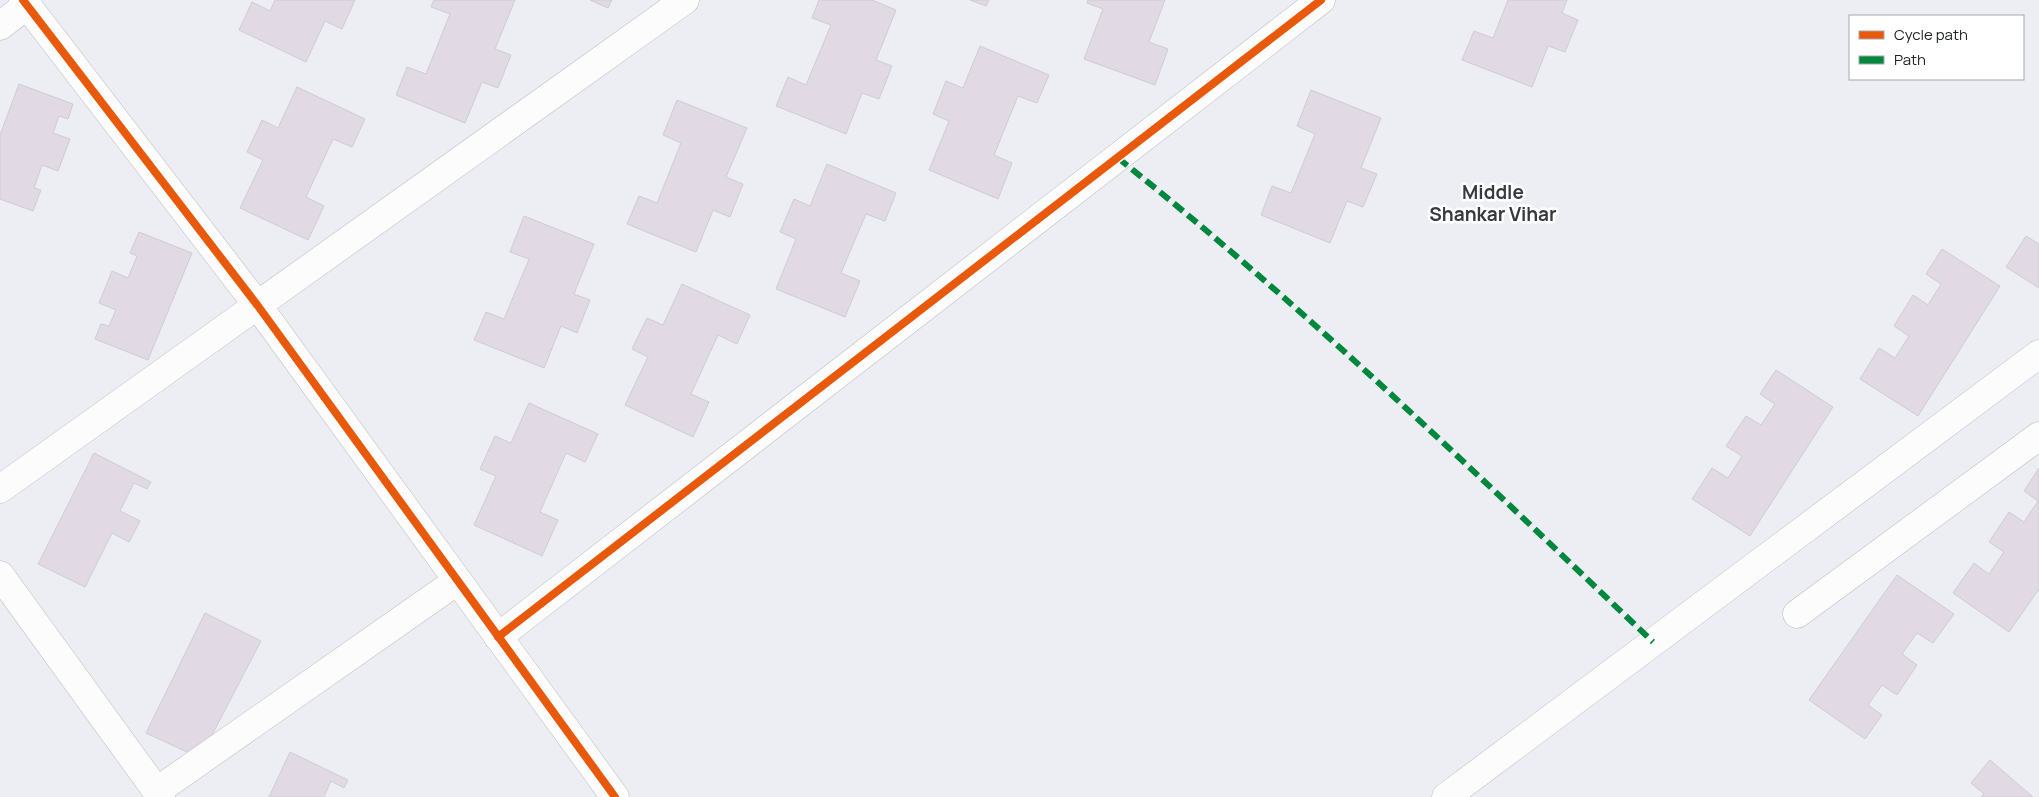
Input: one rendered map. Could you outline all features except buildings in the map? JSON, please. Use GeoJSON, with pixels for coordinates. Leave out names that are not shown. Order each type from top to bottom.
{"type":"FeatureCollection","features":[{"type":"Feature","properties":{"kind":"street"},"geometry":{"type":"LineString","coordinates":[[0,489],[685,0]]}},
{"type":"Feature","properties":{"kind":"street"},"geometry":{"type":"LineString","coordinates":[[498,637],[1321,0]]}},
{"type":"Feature","properties":{"kind":"street"},"geometry":{"type":"LineString","coordinates":[[0,26],[25,3],[258,306],[615,797]]}},
{"type":"Feature","properties":{"kind":"street"},"geometry":{"type":"LineString","coordinates":[[1446,797],[2039,354]]}},
{"type":"Feature","properties":{"kind":"street"},"geometry":{"type":"LineString","coordinates":[[1797,614],[2039,436]]}},
{"type":"Feature","properties":{"kind":"street"},"geometry":{"type":"LineString","coordinates":[[0,575],[159,794],[457,581]]}},
{"type":"Feature","properties":{"kind":"marked path"},"geometry":{"type":"LineString","coordinates":[[1118,158],[1188,215],[1324,333],[1457,455],[1653,642]]}},
{"type":"Feature","properties":{"kind":"cycle path"},"geometry":{"type":"LineString","coordinates":[[23,0],[258,306],[615,797]]}},
{"type":"Feature","properties":{"kind":"cycle path"},"geometry":{"type":"LineString","coordinates":[[498,637],[1321,0]]}},
{"type":"Feature","properties":{"kind":"district","name":"Middle Shankar Vihar"},"geometry":{"type":"Point","coordinates":[1493,203]}}]}
